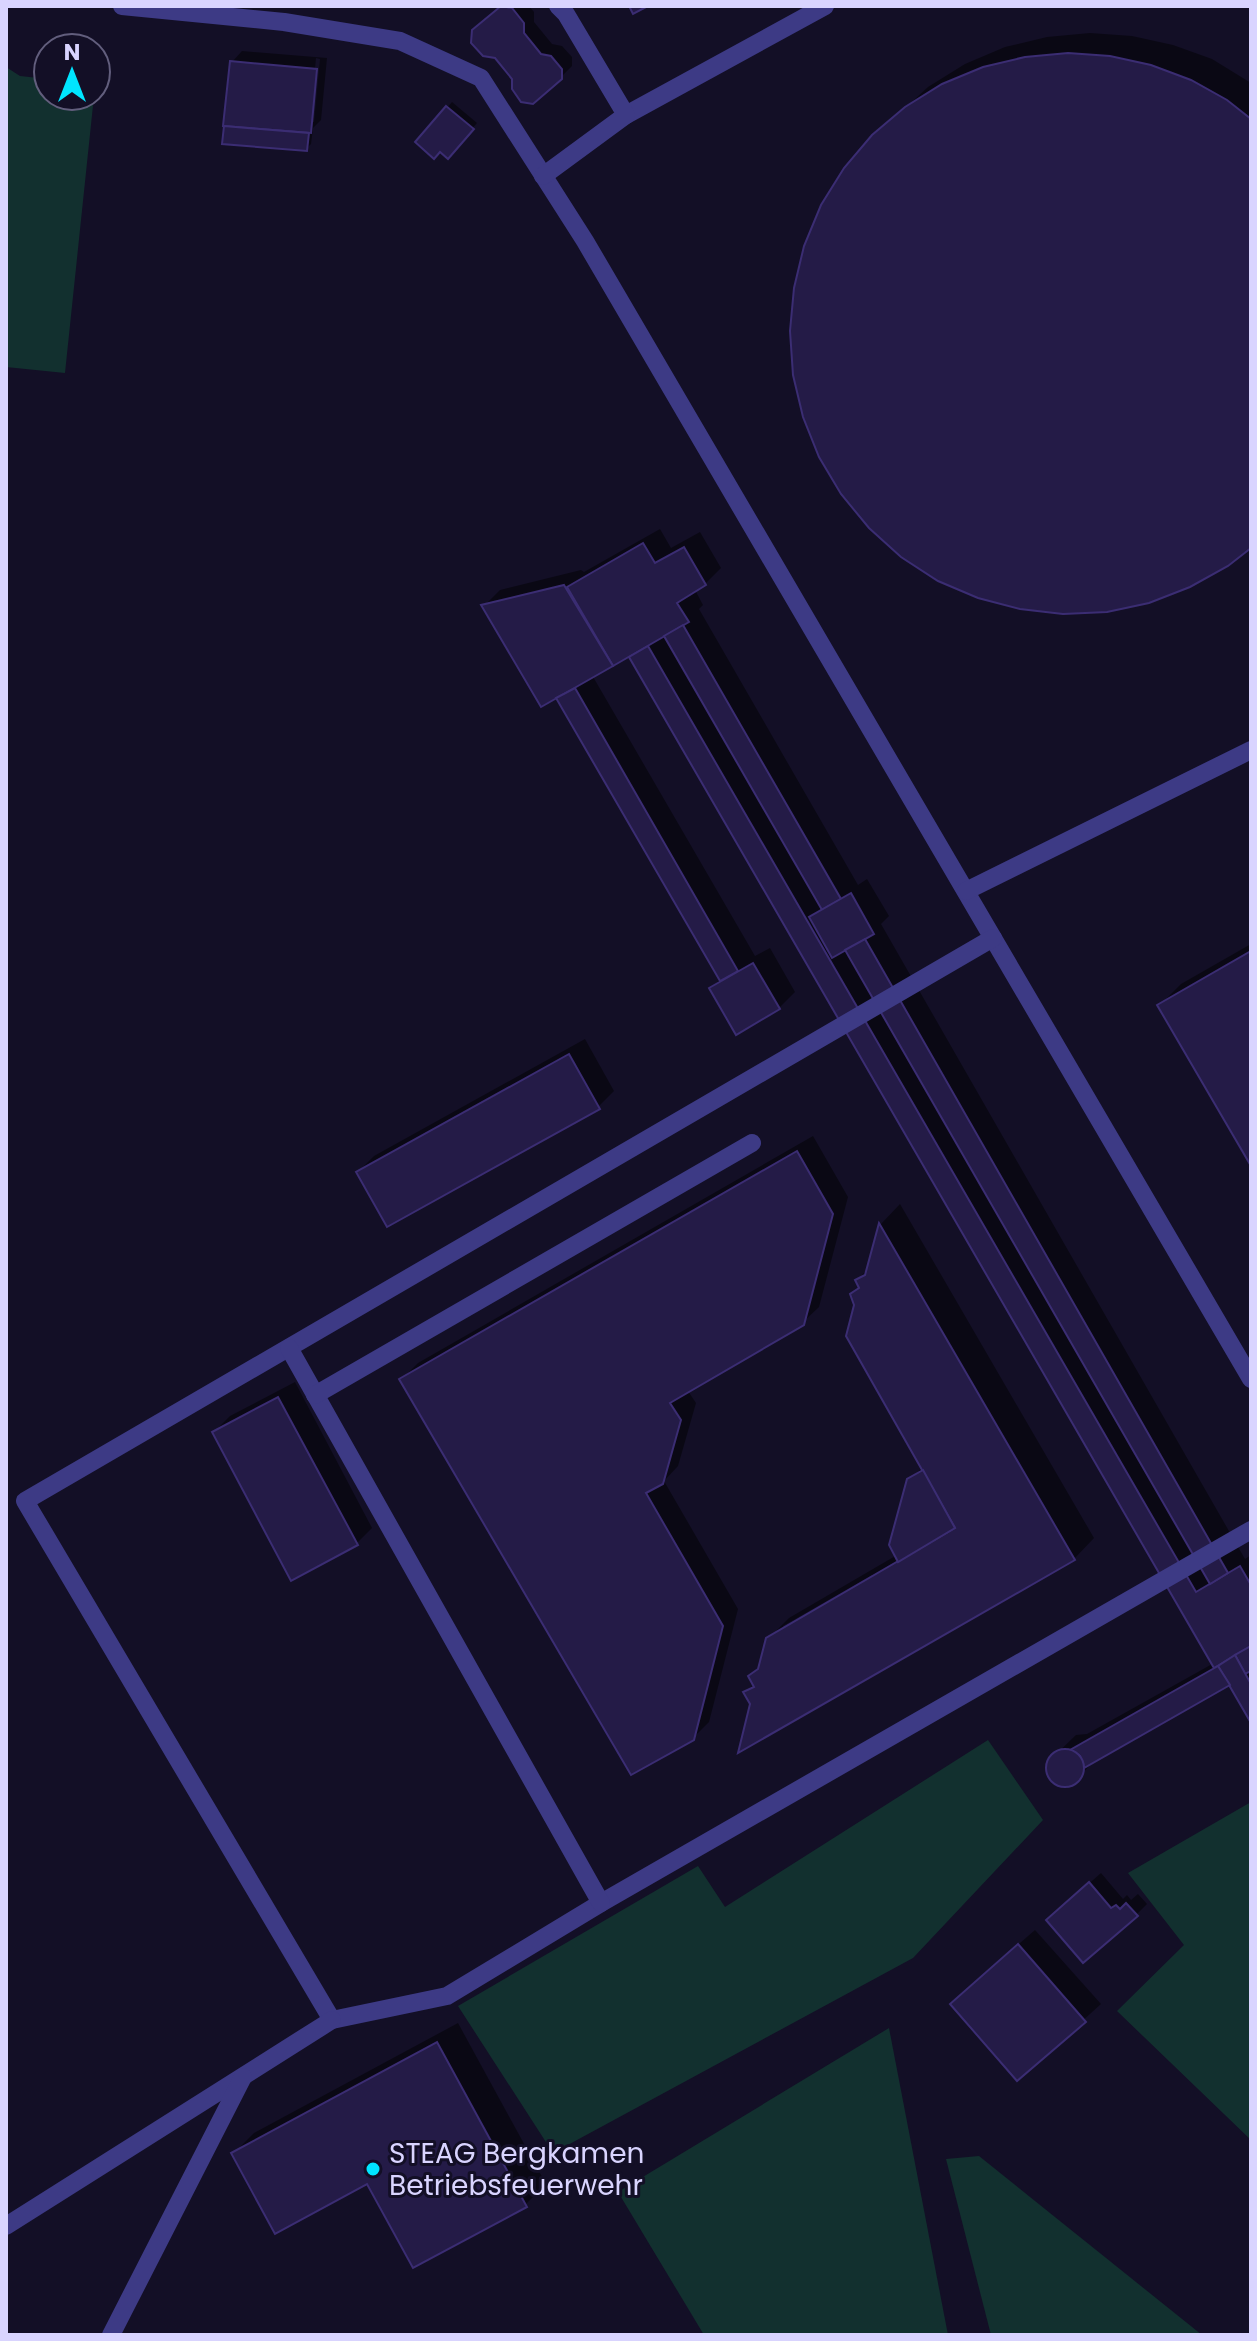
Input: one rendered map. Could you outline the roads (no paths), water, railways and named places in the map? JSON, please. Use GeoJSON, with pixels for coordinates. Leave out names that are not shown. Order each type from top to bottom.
{"type":"FeatureCollection","features":[{"type":"Feature","properties":{"kind":"lane"},"geometry":{"type":"LineString","coordinates":[[122,6],[284,22],[400,41],[481,78],[601,268],[1251,1379]]}},
{"type":"Feature","properties":{"kind":"lane"},"geometry":{"type":"LineString","coordinates":[[558,6],[566,14],[626,115]]}},
{"type":"Feature","properties":{"kind":"lane"},"geometry":{"type":"LineString","coordinates":[[543,176],[626,115],[825,6]]}},
{"type":"Feature","properties":{"kind":"lane"},"geometry":{"type":"LineString","coordinates":[[966,891],[1251,750]]}},
{"type":"Feature","properties":{"kind":"lane"},"geometry":{"type":"LineString","coordinates":[[332,2020],[25,1501],[993,938]]}},
{"type":"Feature","properties":{"kind":"lane"},"geometry":{"type":"LineString","coordinates":[[315,1395],[752,1143]]}},
{"type":"Feature","properties":{"kind":"lane"},"geometry":{"type":"LineString","coordinates":[[289,1348],[601,1903]]}},
{"type":"Feature","properties":{"kind":"lane"},"geometry":{"type":"LineString","coordinates":[[6,2226],[332,2020],[447,1996],[601,1903],[1251,1530]]}},
{"type":"Feature","properties":{"kind":"lane"},"geometry":{"type":"LineString","coordinates":[[111,2335],[245,2075]]}},
{"type":"Feature","properties":{"kind":"place","name":"STEAG Bergkamen Betriebsfeuerwehr"},"geometry":{"type":"Point","coordinates":[373,2169]}}]}
